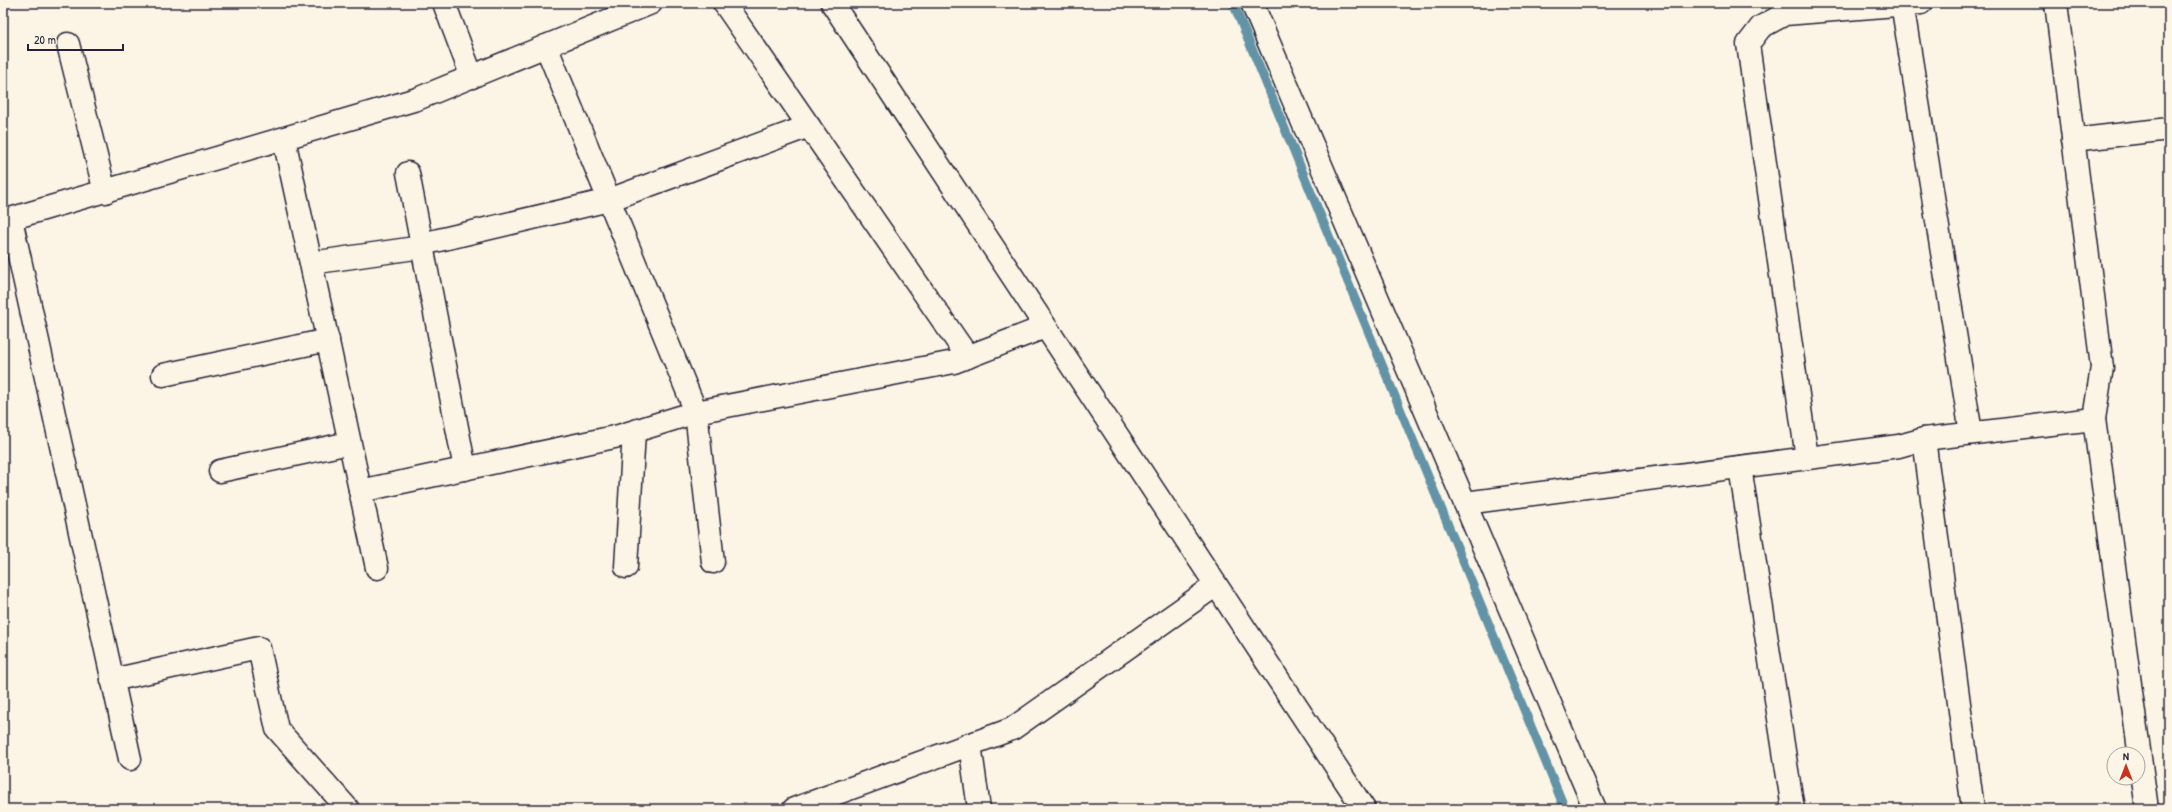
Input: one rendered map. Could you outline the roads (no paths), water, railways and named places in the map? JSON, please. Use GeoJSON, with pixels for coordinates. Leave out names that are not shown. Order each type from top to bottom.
{"type":"FeatureCollection","features":[{"type":"Feature","properties":{"kind":"street"},"geometry":{"type":"LineString","coordinates":[[444,3],[472,77]]}},
{"type":"Feature","properties":{"kind":"street"},"geometry":{"type":"LineString","coordinates":[[130,759],[7,220],[417,99],[651,3]]}},
{"type":"Feature","properties":{"kind":"street"},"geometry":{"type":"LineString","coordinates":[[724,3],[968,357]]}},
{"type":"Feature","properties":{"kind":"street"},"geometry":{"type":"LineString","coordinates":[[832,3],[1364,809]]}},
{"type":"Feature","properties":{"kind":"street"},"geometry":{"type":"LineString","coordinates":[[1252,3],[1595,809]]}},
{"type":"Feature","properties":{"kind":"street"},"geometry":{"type":"LineString","coordinates":[[2056,3],[2102,367],[2094,420],[2147,809]]}},
{"type":"Feature","properties":{"kind":"street"},"geometry":{"type":"LineString","coordinates":[[1807,458],[1748,44],[1761,26],[1785,14],[1909,4],[1972,433]]}},
{"type":"Feature","properties":{"kind":"street"},"geometry":{"type":"LineString","coordinates":[[68,44],[104,192]]}},
{"type":"Feature","properties":{"kind":"street"},"geometry":{"type":"LineString","coordinates":[[546,46],[696,412],[713,562]]}},
{"type":"Feature","properties":{"kind":"street"},"geometry":{"type":"LineString","coordinates":[[311,263],[422,247],[422,244],[609,200],[809,126]]}},
{"type":"Feature","properties":{"kind":"street"},"geometry":{"type":"LineString","coordinates":[[2073,140],[2169,129]]}},
{"type":"Feature","properties":{"kind":"street"},"geometry":{"type":"LineString","coordinates":[[284,139],[377,568]]}},
{"type":"Feature","properties":{"kind":"street"},"geometry":{"type":"LineString","coordinates":[[408,173],[465,469]]}},
{"type":"Feature","properties":{"kind":"street"},"geometry":{"type":"LineString","coordinates":[[360,491],[634,432],[696,412],[947,363],[968,357],[1045,327]]}},
{"type":"Feature","properties":{"kind":"street"},"geometry":{"type":"LineString","coordinates":[[163,376],[328,340]]}},
{"type":"Feature","properties":{"kind":"street"},"geometry":{"type":"LineString","coordinates":[[1465,503],[1899,446],[1924,439],[2094,420]]}},
{"type":"Feature","properties":{"kind":"street"},"geometry":{"type":"LineString","coordinates":[[626,567],[634,432]]}},
{"type":"Feature","properties":{"kind":"street"},"geometry":{"type":"LineString","coordinates":[[1924,439],[1973,809]]}},
{"type":"Feature","properties":{"kind":"street"},"geometry":{"type":"LineString","coordinates":[[220,471],[349,442]]}},
{"type":"Feature","properties":{"kind":"street"},"geometry":{"type":"LineString","coordinates":[[1740,467],[1793,809]]}},
{"type":"Feature","properties":{"kind":"street"},"geometry":{"type":"LineString","coordinates":[[794,809],[1012,729],[1216,585]]}},
{"type":"Feature","properties":{"kind":"street"},"geometry":{"type":"LineString","coordinates":[[112,680],[259,648],[277,729],[348,809]]}},
{"type":"Feature","properties":{"kind":"street"},"geometry":{"type":"LineString","coordinates":[[970,744],[979,809]]}},
{"type":"Feature","properties":{"kind":"waterway"},"geometry":{"type":"LineString","coordinates":[[1233,3],[1565,809]]}}]}
